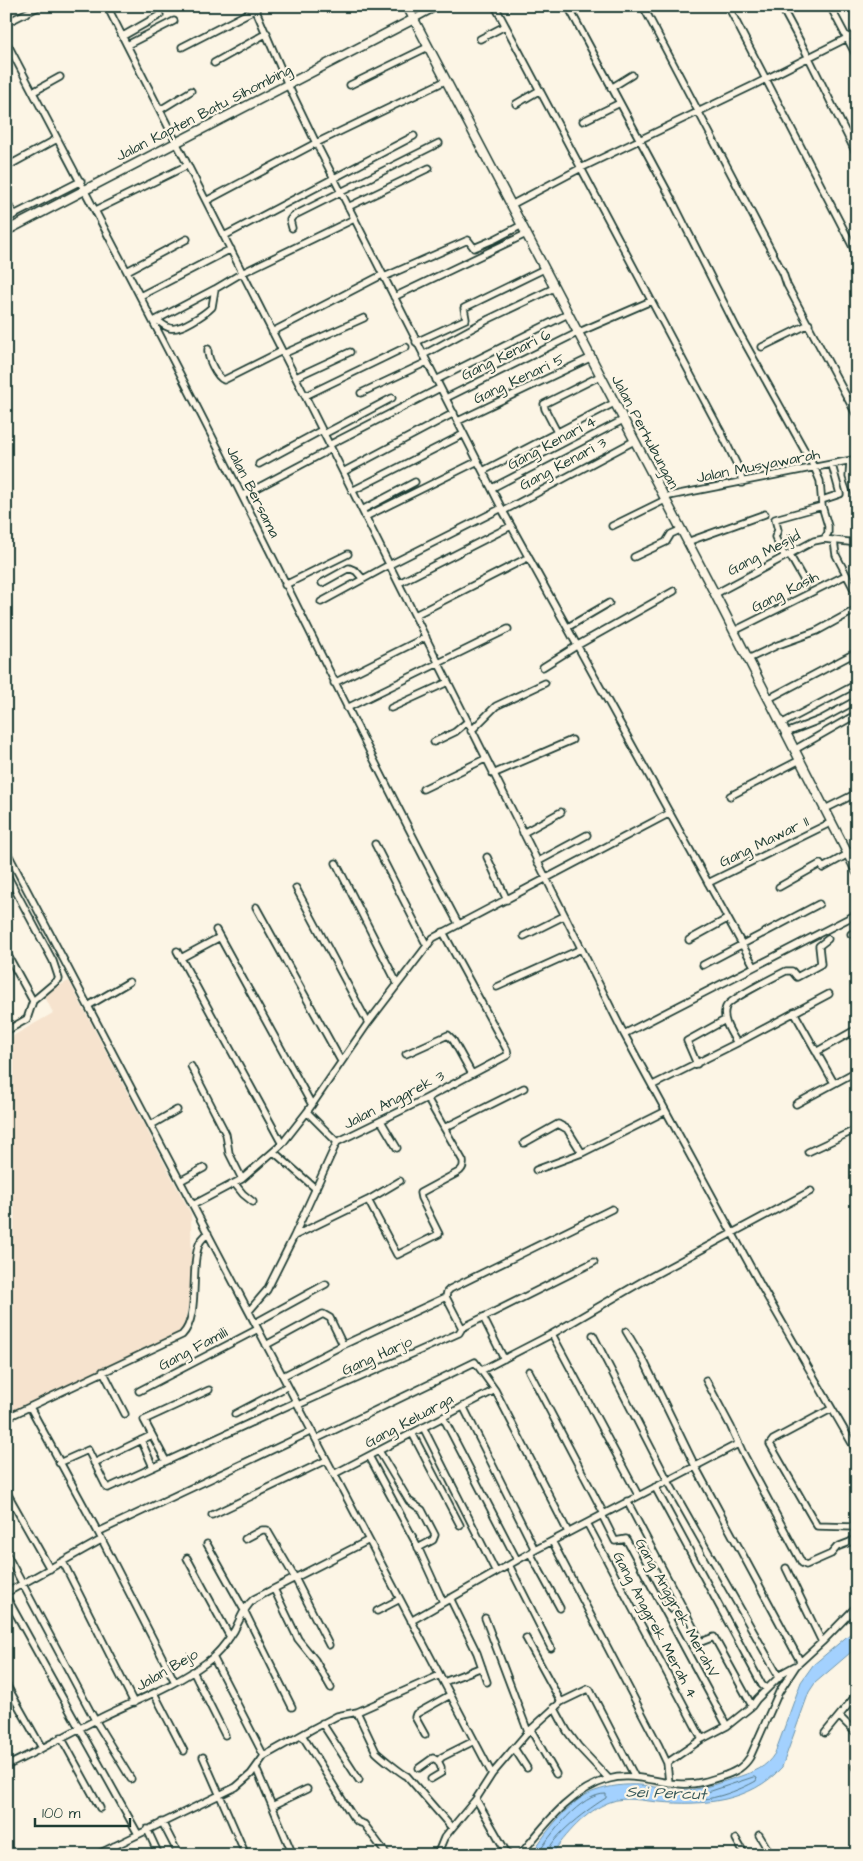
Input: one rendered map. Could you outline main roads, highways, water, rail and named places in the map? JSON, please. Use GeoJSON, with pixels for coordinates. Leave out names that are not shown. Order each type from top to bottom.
{"type":"FeatureCollection","features":[{"type":"Feature","properties":{"kind":"main road","name":"Jalan Perhubungan"},"geometry":{"type":"LineString","coordinates":[[407,6],[715,594],[857,872]]}},
{"type":"Feature","properties":{"kind":"main road","name":"Jalan Kapten Batu Sihombing"},"geometry":{"type":"LineString","coordinates":[[6,231],[414,19]]}},
{"type":"Feature","properties":{"kind":"water","name":"Sei Percut"},"geometry":{"type":"Polygon","coordinates":[[[857,1628],[857,1647],[815,1683],[809,1692],[782,1767],[770,1779],[741,1795],[709,1802],[675,1803],[628,1799],[616,1800],[601,1806],[584,1817],[551,1855],[531,1855],[543,1837],[567,1809],[576,1801],[595,1791],[629,1785],[675,1790],[693,1789],[738,1777],[763,1766],[775,1753],[801,1682],[813,1665],[857,1628]]]}}]}
